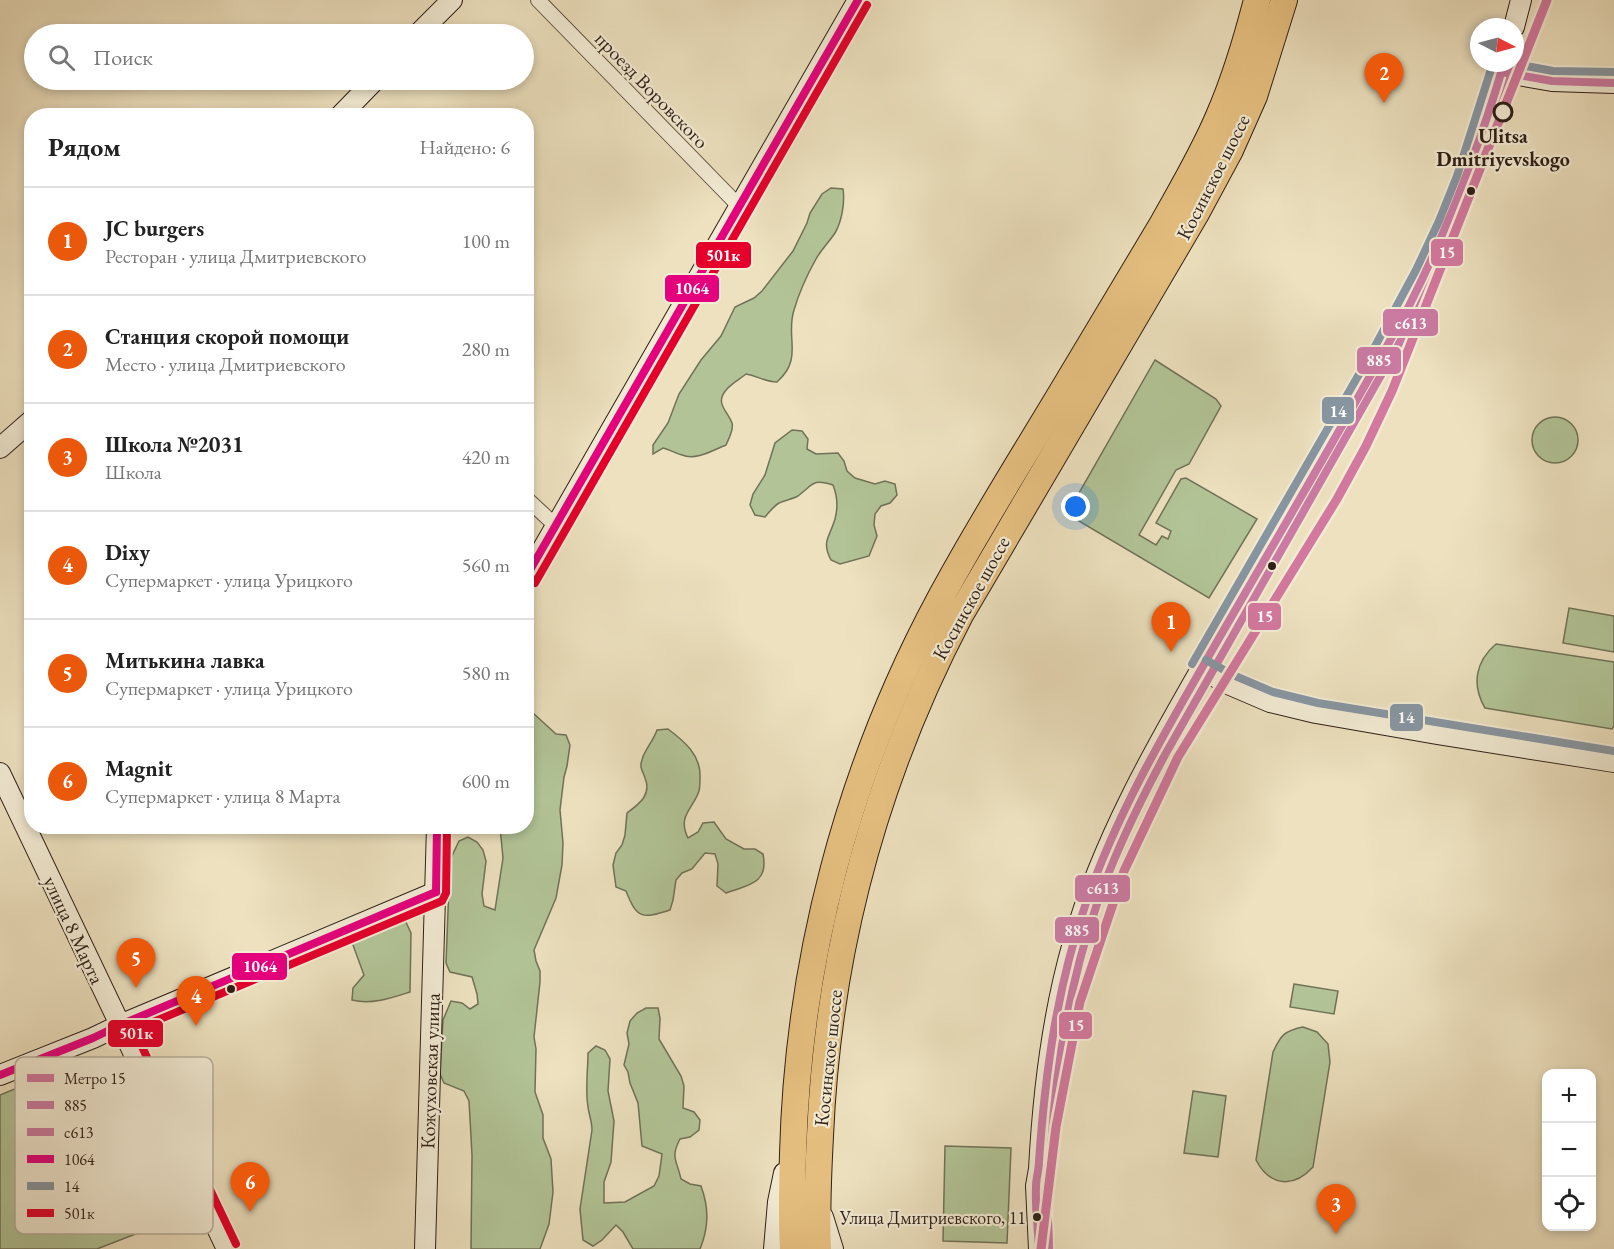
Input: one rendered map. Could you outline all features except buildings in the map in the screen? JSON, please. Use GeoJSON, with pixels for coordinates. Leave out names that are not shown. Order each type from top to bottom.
{"type":"FeatureCollection","features":[{"type":"Feature","properties":{"kind":"highway","name":"Косинское шоссе"},"geometry":{"type":"LineString","coordinates":[[793,1249],[794,1114],[804,1022],[818,932],[839,847],[877,736],[938,602],[1153,240],[1207,142],[1230,90],[1257,0]]}},
{"type":"Feature","properties":{"kind":"highway","name":"Косинское шоссе"},"geometry":{"type":"LineString","coordinates":[[818,1249],[817,1189],[822,1085],[837,970],[864,852],[883,791],[934,664],[960,615],[1195,216],[1226,159],[1254,96],[1284,0]]}},
{"type":"Feature","properties":{"kind":"street"},"geometry":{"type":"LineString","coordinates":[[428,24],[452,0]]}},
{"type":"Feature","properties":{"kind":"street","name":"проезд Воровского"},"geometry":{"type":"LineString","coordinates":[[538,0],[740,206]]}},
{"type":"Feature","properties":{"kind":"street"},"geometry":{"type":"LineString","coordinates":[[534,564],[858,0]]}},
{"type":"Feature","properties":{"kind":"street"},"geometry":{"type":"LineString","coordinates":[[1516,18],[1521,0]]}},
{"type":"Feature","properties":{"kind":"street"},"geometry":{"type":"LineString","coordinates":[[1039,1249],[1036,1186],[1048,1065],[1064,977],[1088,896],[1122,816],[1144,772],[1424,278],[1463,188],[1501,72]]}},
{"type":"Feature","properties":{"kind":"street"},"geometry":{"type":"LineString","coordinates":[[1517,72],[1552,81],[1614,83]]}},
{"type":"Feature","properties":{"kind":"street"},"geometry":{"type":"LineString","coordinates":[[348,108],[365,90]]}},
{"type":"Feature","properties":{"kind":"street"},"geometry":{"type":"LineString","coordinates":[[0,448],[24,427]]}},
{"type":"Feature","properties":{"kind":"street"},"geometry":{"type":"LineString","coordinates":[[534,505],[556,526]]}},
{"type":"Feature","properties":{"kind":"street"},"geometry":{"type":"LineString","coordinates":[[1201,669],[1228,684],[1270,702],[1316,713],[1614,762]]}},
{"type":"Feature","properties":{"kind":"street","name":"улица 8 Марта"},"geometry":{"type":"LineString","coordinates":[[0,773],[24,823]]}},
{"type":"Feature","properties":{"kind":"street","name":"улица 8 Марта"},"geometry":{"type":"LineString","coordinates":[[29,834],[135,1057]]}},
{"type":"Feature","properties":{"kind":"street","name":"Кожуховская улица"},"geometry":{"type":"LineString","coordinates":[[425,1249],[437,834]]}},
{"type":"Feature","properties":{"kind":"street"},"geometry":{"type":"LineString","coordinates":[[45,1057],[436,892]]}},
{"type":"Feature","properties":{"kind":"street"},"geometry":{"type":"LineString","coordinates":[[0,1075],[15,1069]]}},
{"type":"Feature","properties":{"kind":"street"},"geometry":{"type":"LineString","coordinates":[[774,1249],[778,1202],[794,1114]]}},
{"type":"Feature","properties":{"kind":"street"},"geometry":{"type":"LineString","coordinates":[[817,1189],[823,1219],[833,1249]]}},
{"type":"Feature","properties":{"kind":"street","name":"улица 8 Марта"},"geometry":{"type":"LineString","coordinates":[[213,1220],[227,1249]]}},
{"type":"Feature","properties":{"kind":"green space"},"geometry":{"type":"Polygon","coordinates":[[[831,188],[843,189],[841,217],[835,233],[820,252],[798,297],[792,320],[792,356],[785,373],[777,382],[746,374],[727,389],[723,394],[722,402],[732,426],[726,445],[693,457],[663,448],[653,454],[653,445],[668,423],[679,394],[701,360],[721,336],[735,307],[754,298],[762,291],[793,251],[810,213],[822,194],[831,188]]]}},
{"type":"Feature","properties":{"kind":"green space"},"geometry":{"type":"Polygon","coordinates":[[[1155,360],[1216,399],[1221,406],[1189,464],[1176,470],[1139,535],[1156,545],[1162,536],[1168,539],[1171,531],[1156,523],[1181,479],[1186,478],[1257,519],[1209,598],[1067,514],[1155,360]]]}},
{"type":"Feature","properties":{"kind":"green space"},"geometry":{"type":"Polygon","coordinates":[[[1555,417],[1571,424],[1578,440],[1571,456],[1555,463],[1539,456],[1532,440],[1539,424],[1555,417]]]}},
{"type":"Feature","properties":{"kind":"green space"},"geometry":{"type":"Polygon","coordinates":[[[792,430],[802,431],[808,439],[807,449],[816,454],[838,453],[847,471],[855,478],[875,484],[885,481],[895,484],[897,495],[890,503],[881,506],[875,514],[874,525],[877,536],[869,556],[840,564],[831,560],[828,554],[827,539],[837,510],[833,485],[821,482],[813,484],[798,496],[777,504],[765,517],[755,515],[750,505],[753,494],[765,475],[775,443],[792,430]]]}},
{"type":"Feature","properties":{"kind":"green space"},"geometry":{"type":"Polygon","coordinates":[[[1569,608],[1614,616],[1614,652],[1563,643],[1569,608]]]}},
{"type":"Feature","properties":{"kind":"green space"},"geometry":{"type":"Polygon","coordinates":[[[1496,644],[1614,662],[1614,726],[1612,729],[1485,708],[1478,690],[1478,673],[1484,658],[1496,644]]]}},
{"type":"Feature","properties":{"kind":"green space"},"geometry":{"type":"Polygon","coordinates":[[[534,714],[556,734],[566,735],[570,745],[560,810],[562,865],[556,898],[534,950],[540,971],[534,1037],[535,1092],[543,1115],[543,1138],[551,1159],[553,1192],[549,1224],[540,1249],[471,1249],[472,1155],[469,1101],[464,1091],[444,1083],[440,1074],[443,1020],[451,1001],[462,1003],[470,1009],[478,1004],[472,977],[450,972],[446,963],[450,860],[459,841],[468,837],[477,842],[483,850],[486,861],[482,894],[484,906],[495,910],[503,858],[501,834],[534,834],[534,714]]]}},
{"type":"Feature","properties":{"kind":"green space"},"geometry":{"type":"Polygon","coordinates":[[[668,729],[680,738],[695,755],[700,769],[699,791],[685,818],[684,824],[688,838],[698,832],[703,823],[714,822],[726,839],[744,849],[755,849],[763,854],[764,864],[763,872],[755,882],[726,893],[717,886],[718,864],[715,854],[705,853],[692,869],[682,873],[676,880],[670,910],[647,915],[637,912],[626,891],[616,887],[613,865],[625,835],[627,813],[646,794],[647,784],[641,765],[643,756],[657,730],[668,729]]]}},
{"type":"Feature","properties":{"kind":"green space"},"geometry":{"type":"Polygon","coordinates":[[[403,916],[411,933],[410,992],[374,1001],[352,1000],[353,988],[364,975],[350,937],[403,916]]]}},
{"type":"Feature","properties":{"kind":"green space"},"geometry":{"type":"Polygon","coordinates":[[[1294,984],[1338,991],[1334,1014],[1290,1007],[1294,984]]]}},
{"type":"Feature","properties":{"kind":"green space"},"geometry":{"type":"Polygon","coordinates":[[[646,1008],[658,1008],[659,1039],[681,1076],[684,1086],[683,1108],[694,1112],[700,1120],[699,1130],[690,1137],[680,1139],[675,1151],[675,1159],[681,1179],[701,1186],[704,1194],[707,1210],[706,1225],[700,1249],[633,1249],[616,1225],[593,1246],[583,1240],[580,1209],[592,1130],[587,1093],[588,1053],[596,1046],[605,1050],[610,1059],[608,1091],[614,1121],[611,1162],[604,1182],[604,1203],[625,1202],[654,1186],[659,1176],[662,1154],[642,1146],[638,1103],[624,1065],[629,1044],[627,1033],[630,1021],[646,1008]]]}},
{"type":"Feature","properties":{"kind":"green space"},"geometry":{"type":"Polygon","coordinates":[[[1303,1027],[1317,1032],[1328,1044],[1330,1062],[1313,1167],[1298,1179],[1283,1182],[1268,1175],[1256,1160],[1273,1052],[1284,1035],[1291,1030],[1303,1027]]]}},
{"type":"Feature","properties":{"kind":"green space"},"geometry":{"type":"Polygon","coordinates":[[[15,1089],[15,1234],[136,1234],[97,1249],[0,1249],[0,1095],[15,1089]]]}},
{"type":"Feature","properties":{"kind":"green space"},"geometry":{"type":"Polygon","coordinates":[[[1193,1091],[1226,1096],[1218,1157],[1184,1153],[1193,1091]]]}},
{"type":"Feature","properties":{"kind":"green space"},"geometry":{"type":"Polygon","coordinates":[[[945,1146],[1011,1148],[1007,1243],[943,1241],[945,1146]]]}},
{"type":"Feature","properties":{"kind":"metro line","name":"15"},"geometry":{"type":"LineString","coordinates":[[1041,1249],[1056,1127],[1080,1002],[1124,871],[1178,757],[1337,499],[1366,446],[1392,391],[1547,0]]}},
{"type":"Feature","properties":{"kind":"transit line","name":"1064"},"geometry":{"type":"LineString","coordinates":[[534,563],[858,0]]}},
{"type":"Feature","properties":{"kind":"transit line","name":"501к"},"geometry":{"type":"LineString","coordinates":[[535,583],[867,5]]}},
{"type":"Feature","properties":{"kind":"transit line","name":"14"},"geometry":{"type":"LineString","coordinates":[[1524,66],[1553,71],[1614,72]]}},
{"type":"Feature","properties":{"kind":"transit line","name":"14"},"geometry":{"type":"LineString","coordinates":[[1192,664],[1373,350],[1416,270],[1457,176],[1490,72]]}},
{"type":"Feature","properties":{"kind":"transit line","name":"885"},"geometry":{"type":"LineString","coordinates":[[1501,72],[1552,81],[1614,83]]}},
{"type":"Feature","properties":{"kind":"transit line","name":"885"},"geometry":{"type":"LineString","coordinates":[[1039,1249],[1036,1184],[1054,1030],[1067,966],[1099,868],[1129,801],[1163,736],[1408,308],[1462,188],[1501,72]]}},
{"type":"Feature","properties":{"kind":"transit line","name":"с613"},"geometry":{"type":"LineString","coordinates":[[1049,1249],[1047,1184],[1060,1056],[1078,966],[1111,868],[1166,753],[1417,312],[1446,252],[1471,191],[1512,72]]}},
{"type":"Feature","properties":{"kind":"transit line","name":"14"},"geometry":{"type":"LineString","coordinates":[[1206,660],[1233,675],[1273,692],[1318,703],[1614,751]]}},
{"type":"Feature","properties":{"kind":"transit line","name":"1064"},"geometry":{"type":"LineString","coordinates":[[436,892],[437,834]]}},
{"type":"Feature","properties":{"kind":"transit line","name":"501к"},"geometry":{"type":"LineString","coordinates":[[147,1057],[134,1030],[442,901],[446,893],[447,834]]}},
{"type":"Feature","properties":{"kind":"transit line","name":"1064"},"geometry":{"type":"LineString","coordinates":[[45,1057],[436,892]]}},
{"type":"Feature","properties":{"kind":"transit line","name":"1064"},"geometry":{"type":"LineString","coordinates":[[0,1075],[15,1069]]}},
{"type":"Feature","properties":{"kind":"transit line","name":"501к"},"geometry":{"type":"LineString","coordinates":[[213,1196],[236,1244]]}},
{"type":"Feature","properties":{"kind":"place","name":"Станция скорой помощи"},"geometry":{"type":"Point","coordinates":[1384,103]}},
{"type":"Feature","properties":{"kind":"place","name":"Ulitsa Dmitriyevskogo"},"geometry":{"type":"Point","coordinates":[1503,112]}},
{"type":"Feature","properties":{"kind":"place","name":"JC burgers"},"geometry":{"type":"Point","coordinates":[1171,652]}},
{"type":"Feature","properties":{"kind":"place","name":"Митькина лавка"},"geometry":{"type":"Point","coordinates":[136,988]}},
{"type":"Feature","properties":{"kind":"place","name":"Dixy"},"geometry":{"type":"Point","coordinates":[196,1026]}},
{"type":"Feature","properties":{"kind":"place","name":"Magnit"},"geometry":{"type":"Point","coordinates":[250,1212]}},
{"type":"Feature","properties":{"kind":"place","name":"Улица Дмитриевского, 11"},"geometry":{"type":"Point","coordinates":[1037,1217]}},
{"type":"Feature","properties":{"kind":"place","name":"Школа №2031"},"geometry":{"type":"Point","coordinates":[1336,1234]}}]}
